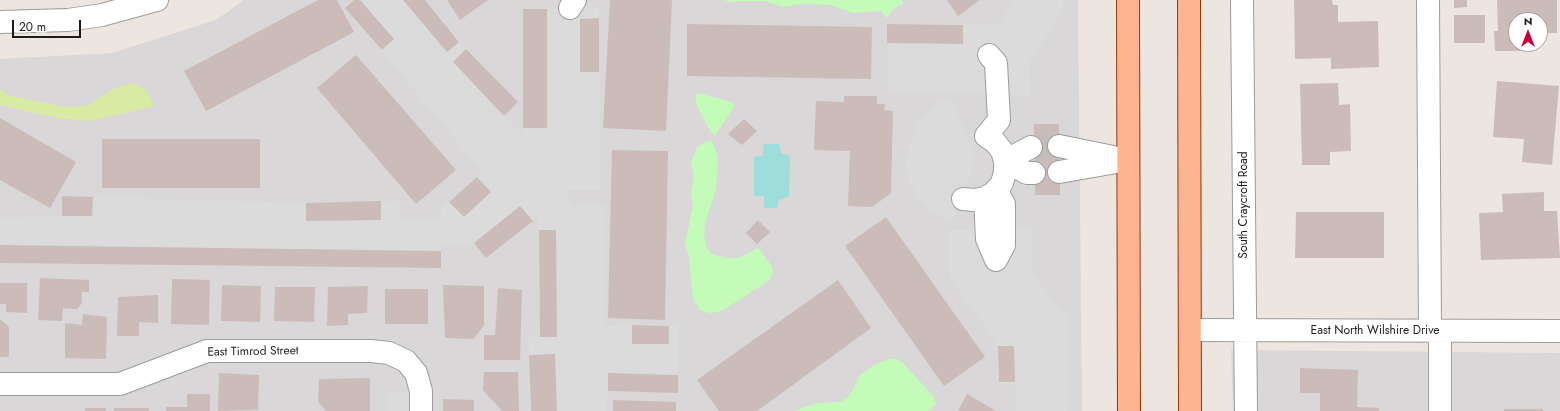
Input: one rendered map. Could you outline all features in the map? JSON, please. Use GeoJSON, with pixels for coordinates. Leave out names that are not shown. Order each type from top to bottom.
{"type":"FeatureCollection","features":[{"type":"Feature","properties":{"kind":"main road"},"geometry":{"type":"LineString","coordinates":[[1128,0],[1129,411]]}},
{"type":"Feature","properties":{"kind":"main road"},"geometry":{"type":"LineString","coordinates":[[1188,0],[1190,411]]}},
{"type":"Feature","properties":{"kind":"street"},"geometry":{"type":"LineString","coordinates":[[0,22],[68,20],[102,15],[157,0]]}},
{"type":"Feature","properties":{"kind":"street","name":"South Craycroft Road"},"geometry":{"type":"LineString","coordinates":[[1242,0],[1246,411]]}},
{"type":"Feature","properties":{"kind":"street"},"geometry":{"type":"LineString","coordinates":[[1428,0],[1435,331],[1440,411]]}},
{"type":"Feature","properties":{"kind":"street"},"geometry":{"type":"LineString","coordinates":[[963,199],[974,200],[990,194],[1002,183],[1005,172],[1005,161],[998,146],[986,136],[982,86],[986,60]]}},
{"type":"Feature","properties":{"kind":"street"},"geometry":{"type":"LineString","coordinates":[[1059,146],[1128,160]]}},
{"type":"Feature","properties":{"kind":"street"},"geometry":{"type":"LineString","coordinates":[[1005,161],[1031,147]]}},
{"type":"Feature","properties":{"kind":"street"},"geometry":{"type":"LineString","coordinates":[[1059,172],[1128,160]]}},
{"type":"Feature","properties":{"kind":"street"},"geometry":{"type":"LineString","coordinates":[[1005,161],[1027,173],[1034,173]]}},
{"type":"Feature","properties":{"kind":"street","name":"East North Wilshire Drive"},"geometry":{"type":"LineString","coordinates":[[1190,330],[1560,331]]}},
{"type":"Feature","properties":{"kind":"street","name":"East Timrod Street"},"geometry":{"type":"LineString","coordinates":[[0,384],[120,384],[207,351],[371,351],[389,353],[406,361],[416,373],[421,390],[421,411]]}},
{"type":"Feature","properties":{"kind":"shaded area"},"geometry":{"type":"Polygon","coordinates":[[[244,0],[1078,0],[1082,411],[0,411],[0,59],[112,53],[216,20],[244,0]]]}},
{"type":"Feature","properties":{"kind":"shaded area"},"geometry":{"type":"Polygon","coordinates":[[[354,0],[425,0],[516,104],[505,116],[521,133],[523,128],[523,9],[599,8],[601,190],[568,190],[567,197],[574,205],[604,205],[604,326],[679,325],[678,393],[608,391],[606,411],[529,411],[529,337],[540,336],[538,217],[486,258],[474,243],[441,244],[441,268],[0,263],[0,218],[62,216],[62,196],[306,203],[400,201],[401,219],[441,219],[441,208],[482,172],[345,8],[354,0]]]}},
{"type":"Feature","properties":{"kind":"shaded area"},"geometry":{"type":"Polygon","coordinates":[[[1012,0],[1063,0],[1063,11],[1029,63],[1031,96],[889,90],[887,24],[1001,24],[1012,0]]]}},
{"type":"Feature","properties":{"kind":"shaded area"},"geometry":{"type":"Polygon","coordinates":[[[950,97],[976,157],[951,224],[922,202],[911,184],[905,163],[918,123],[936,104],[950,97]]]}},
{"type":"Feature","properties":{"kind":"shaded area"},"geometry":{"type":"Polygon","coordinates":[[[1032,229],[1031,271],[1069,320],[1067,411],[1016,411],[1016,385],[1000,384],[999,382],[998,346],[950,277],[950,230],[1032,229]]]}},
{"type":"Feature","properties":{"kind":"shaded area"},"geometry":{"type":"Polygon","coordinates":[[[1231,350],[1560,353],[1560,411],[1233,411],[1231,350]]]}},
{"type":"Feature","properties":{"kind":"shaded area"},"geometry":{"type":"Polygon","coordinates":[[[388,392],[409,392],[409,411],[388,411],[388,392]]]}},
{"type":"Feature","properties":{"kind":"green space"},"geometry":{"type":"Polygon","coordinates":[[[724,0],[902,0],[903,4],[894,8],[887,18],[881,11],[853,13],[831,5],[801,4],[783,7],[765,1],[730,2],[724,0]]]}},
{"type":"Feature","properties":{"kind":"green space"},"geometry":{"type":"Polygon","coordinates":[[[132,83],[145,89],[155,106],[90,121],[57,118],[0,105],[0,89],[7,95],[64,107],[87,106],[115,88],[132,83]]]}},
{"type":"Feature","properties":{"kind":"green space"},"geometry":{"type":"Polygon","coordinates":[[[698,93],[732,102],[735,105],[715,136],[709,129],[697,106],[695,95],[698,93]]]}},
{"type":"Feature","properties":{"kind":"green space"},"geometry":{"type":"Polygon","coordinates":[[[707,141],[712,141],[718,157],[716,189],[705,223],[704,236],[707,248],[711,254],[727,258],[738,258],[758,248],[771,265],[773,272],[770,280],[722,311],[710,313],[700,310],[693,299],[689,256],[685,244],[693,205],[691,193],[694,176],[691,163],[697,147],[707,141]]]}},
{"type":"Feature","properties":{"kind":"green space"},"geometry":{"type":"Polygon","coordinates":[[[889,359],[897,359],[903,363],[934,397],[936,403],[933,407],[927,411],[794,411],[817,403],[840,402],[847,398],[860,375],[874,365],[889,359]]]}},
{"type":"Feature","properties":{"kind":"water"},"geometry":{"type":"Polygon","coordinates":[[[764,144],[779,144],[781,153],[790,156],[789,196],[779,200],[777,208],[764,208],[764,196],[754,196],[754,157],[763,156],[764,144]]]}},
{"type":"Feature","properties":{"kind":"building"},"geometry":{"type":"Polygon","coordinates":[[[318,0],[337,0],[354,32],[206,111],[184,71],[318,0]]]}},
{"type":"Feature","properties":{"kind":"building"},"geometry":{"type":"Polygon","coordinates":[[[354,0],[360,0],[394,39],[382,50],[345,8],[354,0]]]}},
{"type":"Feature","properties":{"kind":"building"},"geometry":{"type":"Polygon","coordinates":[[[403,0],[425,0],[459,42],[447,52],[403,0]]]}},
{"type":"Feature","properties":{"kind":"building"},"geometry":{"type":"Polygon","coordinates":[[[447,0],[488,0],[460,20],[447,0]]]}},
{"type":"Feature","properties":{"kind":"building"},"geometry":{"type":"Polygon","coordinates":[[[610,0],[672,0],[666,131],[603,128],[610,0]]]}},
{"type":"Feature","properties":{"kind":"building"},"geometry":{"type":"Polygon","coordinates":[[[947,0],[980,0],[958,16],[947,0]]]}},
{"type":"Feature","properties":{"kind":"building"},"geometry":{"type":"Polygon","coordinates":[[[1294,0],[1332,0],[1333,5],[1338,5],[1338,22],[1378,21],[1379,67],[1331,69],[1331,58],[1295,59],[1294,0]]]}},
{"type":"Feature","properties":{"kind":"building"},"geometry":{"type":"Polygon","coordinates":[[[1454,0],[1467,0],[1467,7],[1454,8],[1454,0]]]}},
{"type":"Feature","properties":{"kind":"building"},"geometry":{"type":"Polygon","coordinates":[[[1497,0],[1557,0],[1557,33],[1548,33],[1548,12],[1508,12],[1508,51],[1495,51],[1494,31],[1498,31],[1497,0]]]}},
{"type":"Feature","properties":{"kind":"building"},"geometry":{"type":"Polygon","coordinates":[[[523,9],[547,9],[547,128],[523,128],[523,9]]]}},
{"type":"Feature","properties":{"kind":"building"},"geometry":{"type":"Polygon","coordinates":[[[1454,15],[1485,15],[1485,43],[1454,43],[1454,15]]]}},
{"type":"Feature","properties":{"kind":"building"},"geometry":{"type":"Polygon","coordinates":[[[599,18],[599,72],[580,72],[580,19],[599,18]]]}},
{"type":"Feature","properties":{"kind":"building"},"geometry":{"type":"Polygon","coordinates":[[[687,24],[872,27],[871,79],[687,76],[687,24]]]}},
{"type":"Feature","properties":{"kind":"building"},"geometry":{"type":"Polygon","coordinates":[[[887,24],[963,25],[963,44],[887,43],[887,24]]]}},
{"type":"Feature","properties":{"kind":"building"},"geometry":{"type":"Polygon","coordinates":[[[466,49],[518,102],[504,116],[453,62],[466,49]]]}},
{"type":"Feature","properties":{"kind":"building"},"geometry":{"type":"Polygon","coordinates":[[[356,55],[456,170],[416,204],[317,88],[356,55]]]}},
{"type":"Feature","properties":{"kind":"building"},"geometry":{"type":"Polygon","coordinates":[[[1497,81],[1559,86],[1552,165],[1522,162],[1524,139],[1493,137],[1497,81]]]}},
{"type":"Feature","properties":{"kind":"building"},"geometry":{"type":"Polygon","coordinates":[[[1338,83],[1339,105],[1350,104],[1351,151],[1330,152],[1330,165],[1302,165],[1300,84],[1338,83]]]}},
{"type":"Feature","properties":{"kind":"building"},"geometry":{"type":"Polygon","coordinates":[[[844,96],[877,96],[877,104],[885,104],[884,110],[893,111],[891,193],[872,207],[848,206],[850,151],[814,150],[816,101],[844,102],[844,96]]]}},
{"type":"Feature","properties":{"kind":"building"},"geometry":{"type":"Polygon","coordinates":[[[0,118],[76,162],[50,208],[0,180],[0,118]]]}},
{"type":"Feature","properties":{"kind":"building"},"geometry":{"type":"Polygon","coordinates":[[[744,119],[757,131],[742,145],[728,134],[744,119]]]}},
{"type":"Feature","properties":{"kind":"building"},"geometry":{"type":"Polygon","coordinates":[[[1034,124],[1059,124],[1060,195],[1035,195],[1034,124]]]}},
{"type":"Feature","properties":{"kind":"building"},"geometry":{"type":"Polygon","coordinates":[[[102,139],[260,139],[260,188],[102,188],[102,139]]]}},
{"type":"Feature","properties":{"kind":"building"},"geometry":{"type":"Polygon","coordinates":[[[612,150],[668,151],[665,320],[608,318],[612,150]]]}},
{"type":"Feature","properties":{"kind":"building"},"geometry":{"type":"Polygon","coordinates":[[[477,177],[491,192],[464,217],[449,202],[477,177]]]}},
{"type":"Feature","properties":{"kind":"building"},"geometry":{"type":"Polygon","coordinates":[[[1544,192],[1544,211],[1557,211],[1560,258],[1481,260],[1479,213],[1503,212],[1502,194],[1544,192]]]}},
{"type":"Feature","properties":{"kind":"building"},"geometry":{"type":"Polygon","coordinates":[[[62,196],[93,197],[92,216],[62,216],[62,196]]]}},
{"type":"Feature","properties":{"kind":"building"},"geometry":{"type":"Polygon","coordinates":[[[381,201],[381,220],[306,221],[306,203],[381,201]]]}},
{"type":"Feature","properties":{"kind":"building"},"geometry":{"type":"Polygon","coordinates":[[[520,206],[533,221],[486,258],[474,243],[520,206]]]}},
{"type":"Feature","properties":{"kind":"building"},"geometry":{"type":"Polygon","coordinates":[[[1296,212],[1384,212],[1384,258],[1295,258],[1296,212]]]}},
{"type":"Feature","properties":{"kind":"building"},"geometry":{"type":"Polygon","coordinates":[[[886,217],[985,357],[944,386],[845,246],[886,217]]]}},
{"type":"Feature","properties":{"kind":"building"},"geometry":{"type":"Polygon","coordinates":[[[758,220],[770,232],[757,244],[746,233],[758,220]]]}},
{"type":"Feature","properties":{"kind":"building"},"geometry":{"type":"Polygon","coordinates":[[[539,230],[556,230],[557,337],[540,337],[539,230]]]}},
{"type":"Feature","properties":{"kind":"building"},"geometry":{"type":"Polygon","coordinates":[[[0,245],[441,251],[441,268],[0,263],[0,245]]]}},
{"type":"Feature","properties":{"kind":"building"},"geometry":{"type":"Polygon","coordinates":[[[40,278],[89,280],[89,292],[82,292],[82,303],[77,309],[63,308],[62,321],[38,320],[40,278]]]}},
{"type":"Feature","properties":{"kind":"building"},"geometry":{"type":"Polygon","coordinates":[[[172,279],[210,280],[209,325],[171,324],[172,279]]]}},
{"type":"Feature","properties":{"kind":"building"},"geometry":{"type":"Polygon","coordinates":[[[838,280],[871,328],[757,411],[719,411],[697,380],[838,280]]]}},
{"type":"Feature","properties":{"kind":"building"},"geometry":{"type":"Polygon","coordinates":[[[0,283],[27,283],[27,313],[6,312],[6,304],[0,304],[0,283]]]}},
{"type":"Feature","properties":{"kind":"building"},"geometry":{"type":"Polygon","coordinates":[[[222,285],[261,286],[260,322],[221,321],[222,285]]]}},
{"type":"Feature","properties":{"kind":"building"},"geometry":{"type":"Polygon","coordinates":[[[443,285],[484,286],[484,325],[474,339],[445,338],[443,285]]]}},
{"type":"Feature","properties":{"kind":"building"},"geometry":{"type":"Polygon","coordinates":[[[368,286],[367,313],[348,314],[348,325],[327,326],[328,287],[368,286]]]}},
{"type":"Feature","properties":{"kind":"building"},"geometry":{"type":"Polygon","coordinates":[[[275,287],[315,287],[314,322],[274,321],[275,287]]]}},
{"type":"Feature","properties":{"kind":"building"},"geometry":{"type":"Polygon","coordinates":[[[498,288],[522,290],[520,360],[484,360],[484,335],[495,335],[498,288]]]}},
{"type":"Feature","properties":{"kind":"building"},"geometry":{"type":"Polygon","coordinates":[[[385,289],[428,289],[428,324],[385,324],[385,289]]]}},
{"type":"Feature","properties":{"kind":"building"},"geometry":{"type":"Polygon","coordinates":[[[158,295],[158,323],[139,322],[139,336],[117,336],[118,297],[158,295]]]}},
{"type":"Feature","properties":{"kind":"building"},"geometry":{"type":"Polygon","coordinates":[[[83,314],[107,317],[106,359],[65,358],[65,323],[82,325],[83,314]]]}},
{"type":"Feature","properties":{"kind":"building"},"geometry":{"type":"Polygon","coordinates":[[[0,319],[9,327],[9,357],[0,357],[0,319]]]}},
{"type":"Feature","properties":{"kind":"building"},"geometry":{"type":"Polygon","coordinates":[[[632,325],[669,326],[669,344],[632,344],[632,325]]]}},
{"type":"Feature","properties":{"kind":"building"},"geometry":{"type":"Polygon","coordinates":[[[998,346],[1014,346],[1015,382],[999,382],[998,346]]]}},
{"type":"Feature","properties":{"kind":"building"},"geometry":{"type":"Polygon","coordinates":[[[555,354],[557,411],[531,411],[529,355],[555,354]]]}},
{"type":"Feature","properties":{"kind":"building"},"geometry":{"type":"Polygon","coordinates":[[[1300,368],[1358,370],[1357,407],[1379,408],[1379,411],[1320,411],[1320,393],[1300,393],[1300,368]]]}},
{"type":"Feature","properties":{"kind":"building"},"geometry":{"type":"Polygon","coordinates":[[[484,372],[518,372],[519,411],[502,411],[483,390],[484,372]]]}},
{"type":"Feature","properties":{"kind":"building"},"geometry":{"type":"Polygon","coordinates":[[[219,373],[259,375],[258,410],[218,411],[219,373]]]}},
{"type":"Feature","properties":{"kind":"building"},"geometry":{"type":"Polygon","coordinates":[[[608,373],[678,375],[678,393],[608,391],[608,373]]]}},
{"type":"Feature","properties":{"kind":"building"},"geometry":{"type":"Polygon","coordinates":[[[370,378],[370,411],[326,411],[318,402],[319,379],[370,378]]]}},
{"type":"Feature","properties":{"kind":"building"},"geometry":{"type":"Polygon","coordinates":[[[187,394],[210,394],[210,411],[166,411],[166,407],[187,407],[187,394]]]}},
{"type":"Feature","properties":{"kind":"building"},"geometry":{"type":"Polygon","coordinates":[[[967,394],[996,411],[958,411],[967,394]]]}},
{"type":"Feature","properties":{"kind":"building"},"geometry":{"type":"Polygon","coordinates":[[[443,399],[474,400],[474,411],[443,411],[443,399]]]}},
{"type":"Feature","properties":{"kind":"building"},"geometry":{"type":"Polygon","coordinates":[[[613,400],[676,402],[676,411],[613,411],[613,400]]]}},
{"type":"Feature","properties":{"kind":"building"},"geometry":{"type":"Polygon","coordinates":[[[85,408],[106,408],[106,411],[85,411],[85,408]]]}},
{"type":"Feature","properties":{"kind":"building"},"geometry":{"type":"Polygon","coordinates":[[[114,408],[149,408],[149,411],[114,411],[114,408]]]}},
{"type":"Feature","properties":{"kind":"building"},"geometry":{"type":"Polygon","coordinates":[[[1504,409],[1543,409],[1543,411],[1504,411],[1504,409]]]}},
{"type":"Feature","properties":{"kind":"tunnel"},"geometry":{"type":"LineString","coordinates":[[1031,147],[1059,146]]}}]}
